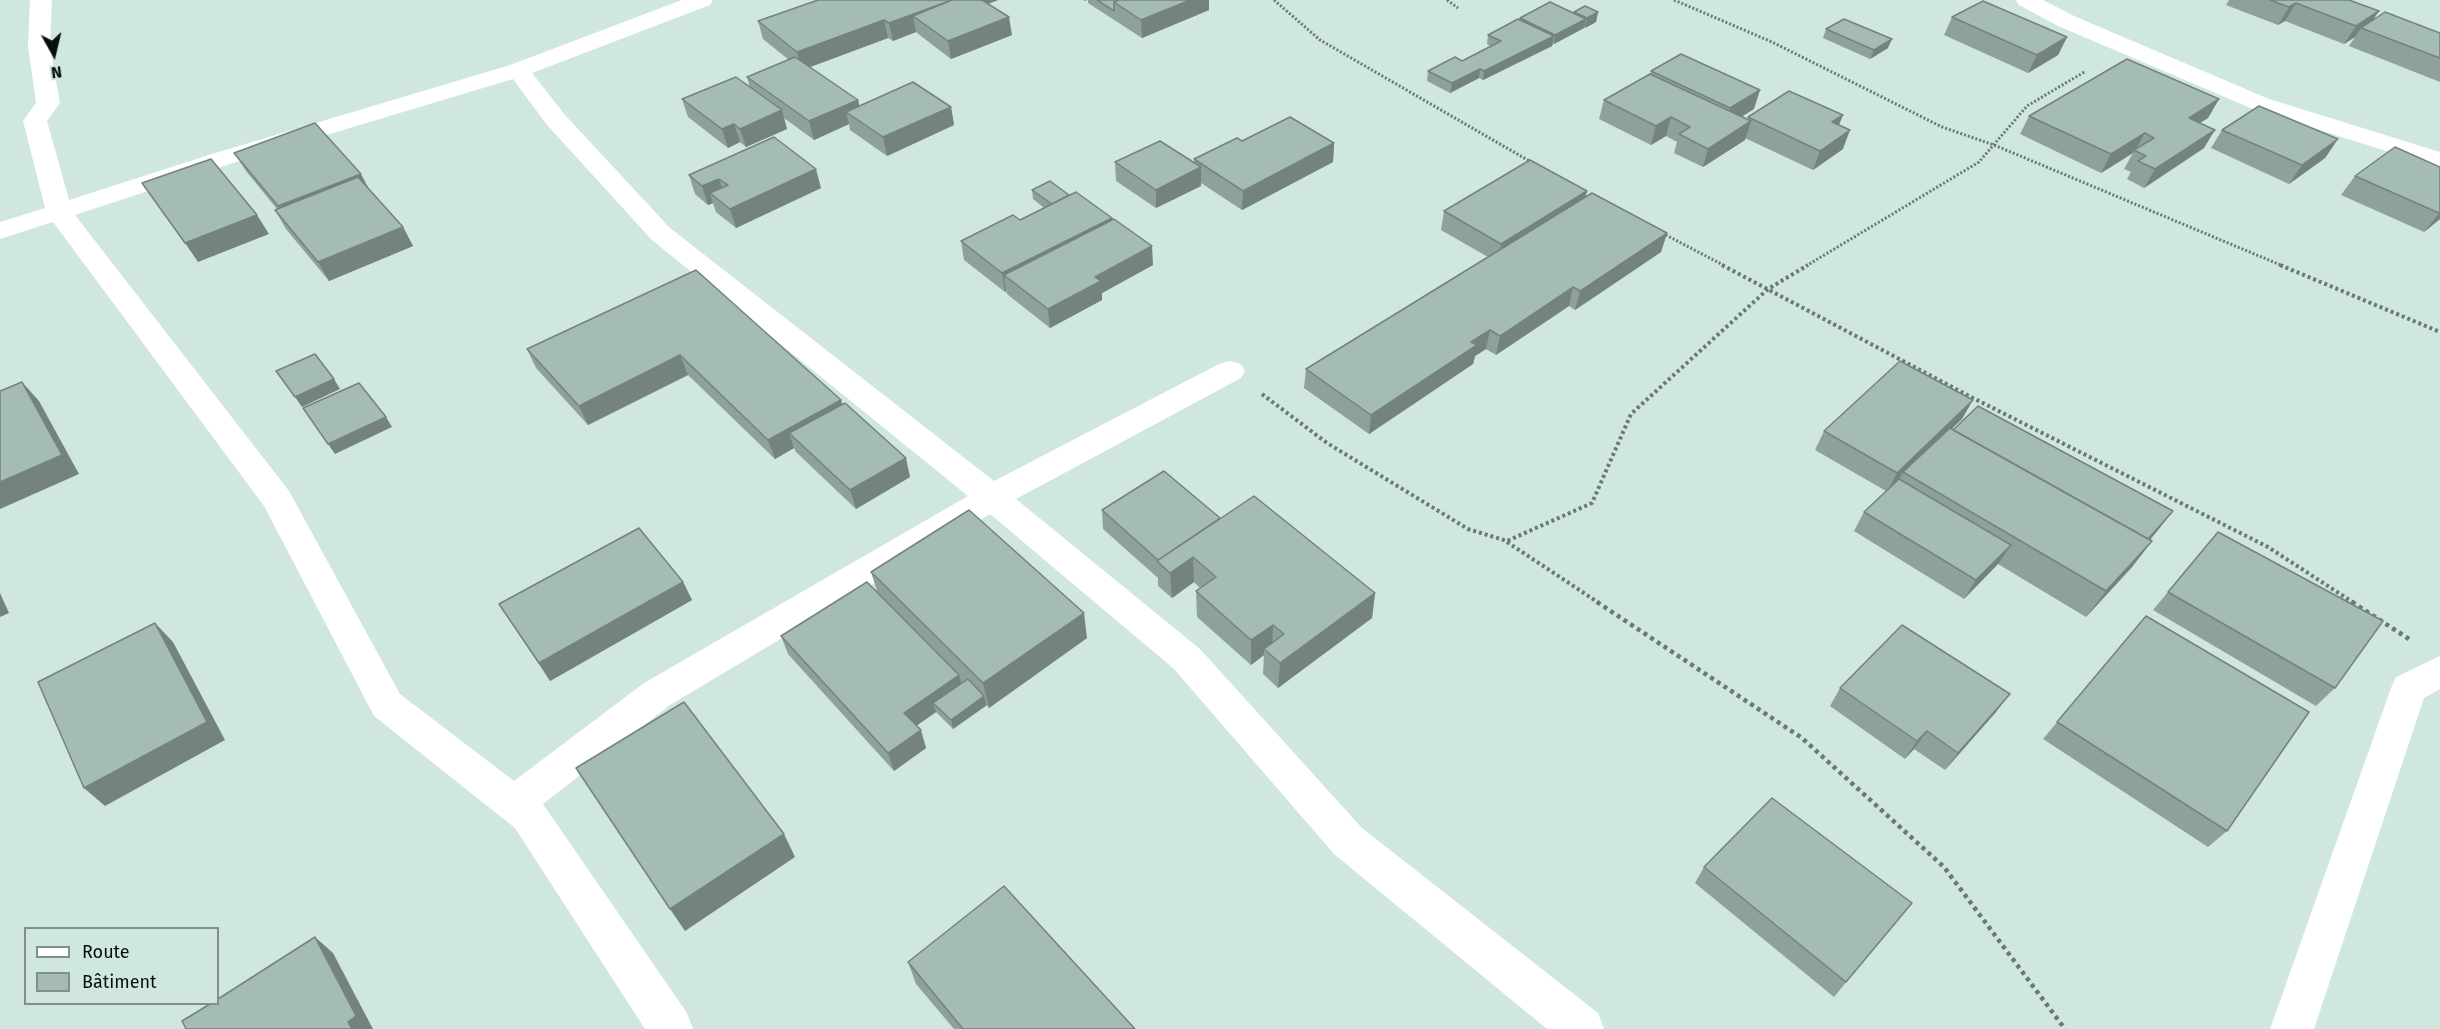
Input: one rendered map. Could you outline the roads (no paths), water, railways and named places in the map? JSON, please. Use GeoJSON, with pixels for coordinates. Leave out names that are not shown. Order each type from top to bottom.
{"type":"FeatureCollection","features":[{"type":"Feature","properties":{"kind":"street"},"geometry":{"type":"LineString","coordinates":[[41,0],[39,46],[48,104],[35,121],[59,213],[277,499],[387,705],[529,816],[671,1029]]}},
{"type":"Feature","properties":{"kind":"street"},"geometry":{"type":"LineString","coordinates":[[0,231],[220,159],[518,70],[702,0]]}},
{"type":"Feature","properties":{"kind":"street"},"geometry":{"type":"LineString","coordinates":[[2026,0],[2066,21],[2261,104],[2440,160]]}},
{"type":"Feature","properties":{"kind":"street"},"geometry":{"type":"LineString","coordinates":[[518,70],[556,120],[661,234],[992,497],[1187,659],[1348,841],[1582,1029]]}},
{"type":"Feature","properties":{"kind":"street"},"geometry":{"type":"LineString","coordinates":[[513,804],[657,694],[992,497],[1230,371]]}},
{"type":"Feature","properties":{"kind":"street"},"geometry":{"type":"LineString","coordinates":[[2292,1029],[2409,688],[2440,671]]}}]}
